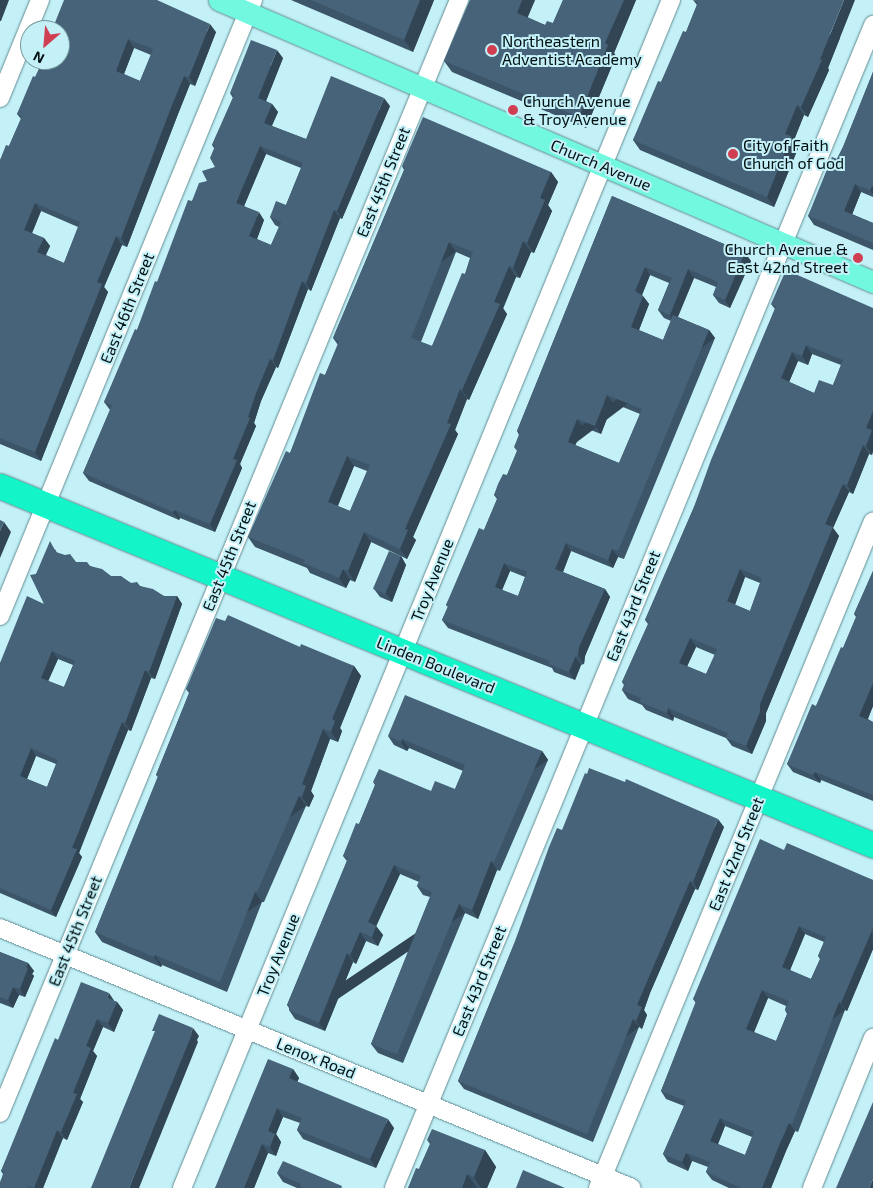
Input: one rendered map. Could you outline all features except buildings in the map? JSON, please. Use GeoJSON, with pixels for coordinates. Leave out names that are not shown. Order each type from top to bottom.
{"type":"FeatureCollection","features":[{"type":"Feature","properties":{"kind":"highway","name":"Linden Boulevard"},"geometry":{"type":"LineString","coordinates":[[0,486],[873,845]]}},
{"type":"Feature","properties":{"kind":"main road","name":"Church Avenue"},"geometry":{"type":"LineString","coordinates":[[219,0],[250,6],[422,87],[873,282]]}},
{"type":"Feature","properties":{"kind":"street"},"geometry":{"type":"LineString","coordinates":[[0,98],[40,0]]}},
{"type":"Feature","properties":{"kind":"street","name":"East 45th Street"},"geometry":{"type":"LineString","coordinates":[[0,1113],[459,0]]}},
{"type":"Feature","properties":{"kind":"street","name":"Troy Avenue"},"geometry":{"type":"LineString","coordinates":[[182,1188],[671,0]]}},
{"type":"Feature","properties":{"kind":"street","name":"East 46th Street"},"geometry":{"type":"LineString","coordinates":[[0,616],[250,6]]}},
{"type":"Feature","properties":{"kind":"street","name":"East 43rd Street"},"geometry":{"type":"LineString","coordinates":[[394,1188],[873,25]]}},
{"type":"Feature","properties":{"kind":"street","name":"East 42nd Street"},"geometry":{"type":"LineString","coordinates":[[601,1182],[873,521]]}},
{"type":"Feature","properties":{"kind":"street","name":"Lenox Road"},"geometry":{"type":"LineString","coordinates":[[0,928],[428,1104],[601,1182],[632,1188]]}},
{"type":"Feature","properties":{"kind":"street"},"geometry":{"type":"LineString","coordinates":[[812,1188],[873,1038]]}},
{"type":"Feature","properties":{"kind":"place","name":"Northeastern Adventist Academy"},"geometry":{"type":"Point","coordinates":[492,50]}},
{"type":"Feature","properties":{"kind":"place","name":"Church Avenue & Troy Avenue"},"geometry":{"type":"Point","coordinates":[513,110]}},
{"type":"Feature","properties":{"kind":"place","name":"City of Faith Church of God"},"geometry":{"type":"Point","coordinates":[733,154]}},
{"type":"Feature","properties":{"kind":"place","name":"Church Avenue & East 42nd Street"},"geometry":{"type":"Point","coordinates":[858,258]}}]}
